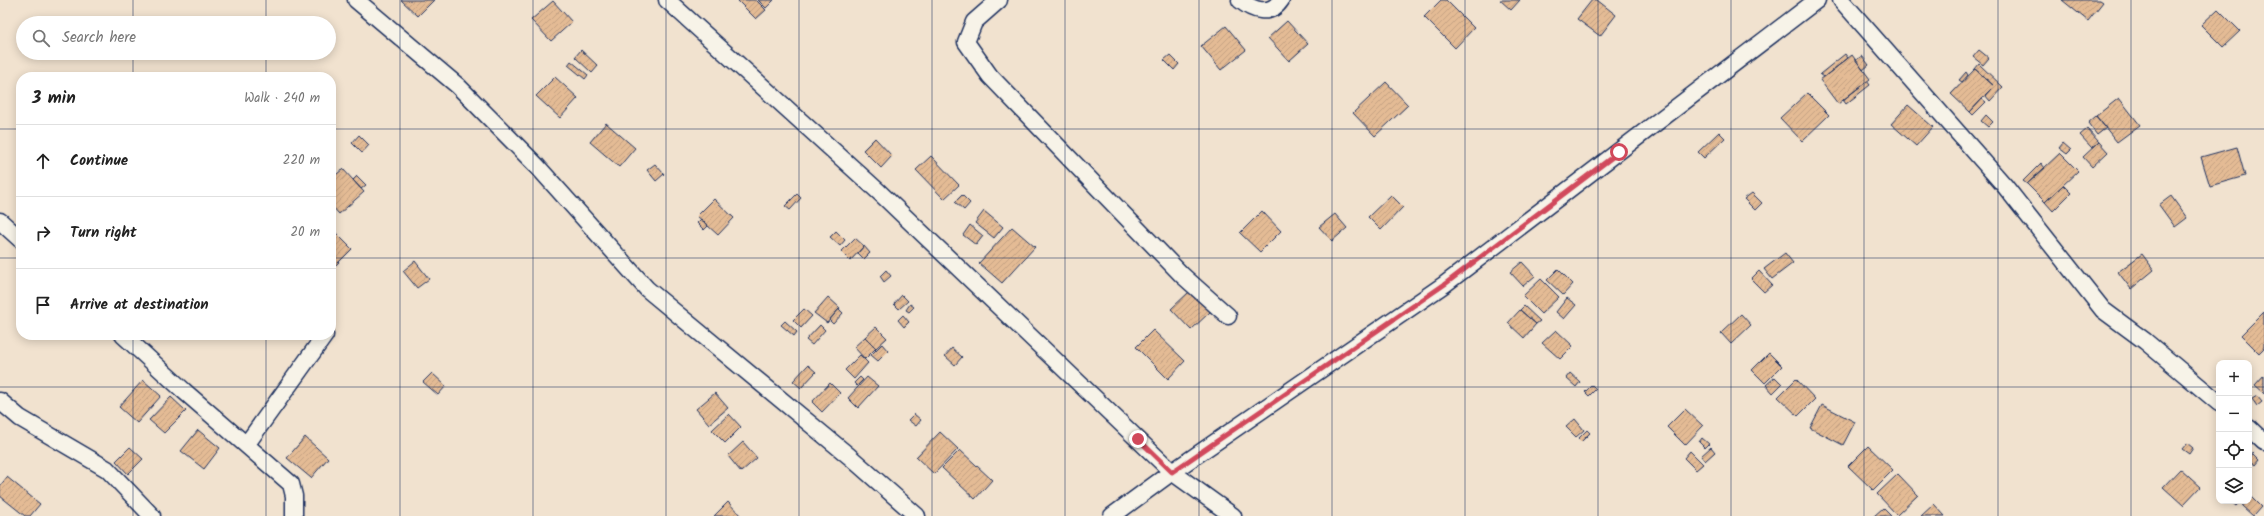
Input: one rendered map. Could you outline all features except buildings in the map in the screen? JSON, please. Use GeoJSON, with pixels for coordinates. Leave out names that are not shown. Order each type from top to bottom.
{"type":"FeatureCollection","features":[{"type":"Feature","properties":{"kind":"street"},"geometry":{"type":"LineString","coordinates":[[356,0],[458,86],[537,166],[646,289],[849,456],[917,516]]}},
{"type":"Feature","properties":{"kind":"street"},"geometry":{"type":"LineString","coordinates":[[667,0],[879,192],[1172,472],[1233,516]]}},
{"type":"Feature","properties":{"kind":"street"},"geometry":{"type":"LineString","coordinates":[[999,0],[974,22],[966,42],[990,76],[1182,275],[1228,316]]}},
{"type":"Feature","properties":{"kind":"street"},"geometry":{"type":"LineString","coordinates":[[1240,0],[1252,10],[1269,10],[1281,0]]}},
{"type":"Feature","properties":{"kind":"street"},"geometry":{"type":"LineString","coordinates":[[1112,516],[1172,472],[1445,284],[1817,0]]}},
{"type":"Feature","properties":{"kind":"street"},"geometry":{"type":"LineString","coordinates":[[1841,0],[2004,185],[2103,310],[2145,341],[2216,400]]}},
{"type":"Feature","properties":{"kind":"street"},"geometry":{"type":"LineString","coordinates":[[0,221],[16,235]]}},
{"type":"Feature","properties":{"kind":"street"},"geometry":{"type":"LineString","coordinates":[[129,340],[291,484],[294,496],[294,516]]}},
{"type":"Feature","properties":{"kind":"street"},"geometry":{"type":"LineString","coordinates":[[246,445],[321,340]]}},
{"type":"Feature","properties":{"kind":"street"},"geometry":{"type":"LineString","coordinates":[[0,401],[20,418],[107,469],[152,516]]}},
{"type":"Feature","properties":{"kind":"street"},"geometry":{"type":"LineString","coordinates":[[2252,431],[2264,442]]}},
{"type":"Feature","properties":{"kind":"route"},"geometry":{"type":"LineString","coordinates":[[1138,439],[1172,472],[1445,284],[1619,152]]}}]}
